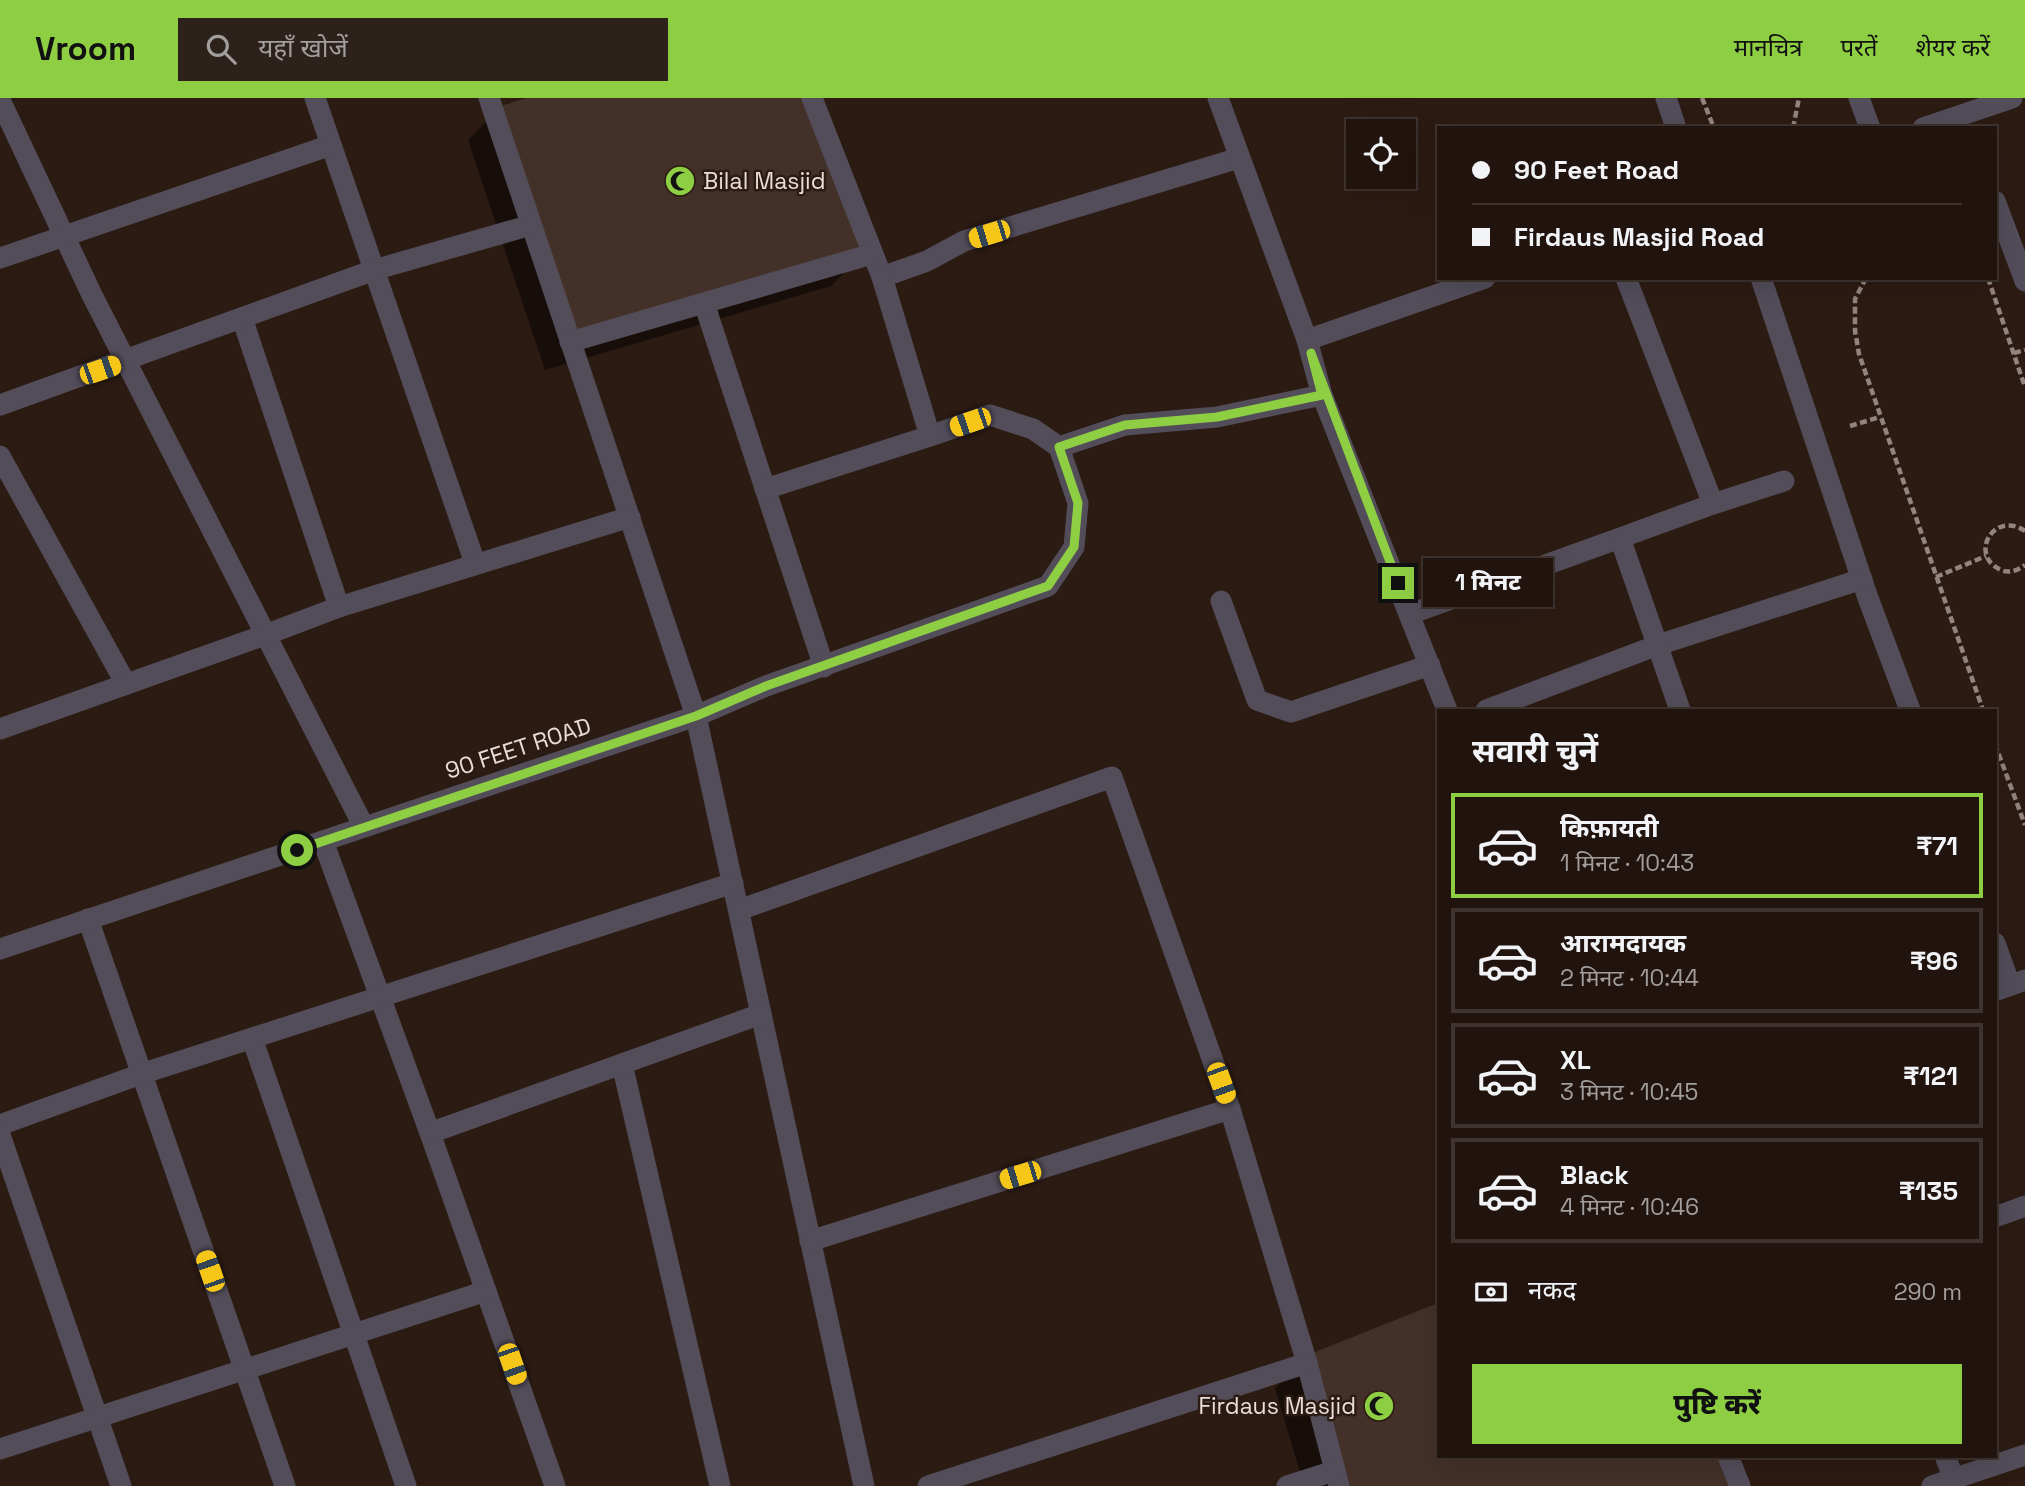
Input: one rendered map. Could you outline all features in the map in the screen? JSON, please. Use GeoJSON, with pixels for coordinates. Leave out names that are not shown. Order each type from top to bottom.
{"type":"FeatureCollection","features":[{"type":"Feature","properties":{"kind":"street"},"geometry":{"type":"LineString","coordinates":[[13,98],[0,101],[65,238],[125,361],[364,827]]}},
{"type":"Feature","properties":{"kind":"street"},"geometry":{"type":"LineString","coordinates":[[315,98],[475,563]]}},
{"type":"Feature","properties":{"kind":"street"},"geometry":{"type":"LineString","coordinates":[[813,98],[882,277],[930,436]]}},
{"type":"Feature","properties":{"kind":"street"},"geometry":{"type":"LineString","coordinates":[[1218,98],[1446,709]]}},
{"type":"Feature","properties":{"kind":"street"},"geometry":{"type":"LineString","coordinates":[[1666,98],[1675,126]]}},
{"type":"Feature","properties":{"kind":"street"},"geometry":{"type":"LineString","coordinates":[[1859,98],[1869,126]]}},
{"type":"Feature","properties":{"kind":"street"},"geometry":{"type":"LineString","coordinates":[[1935,126],[1965,121],[2012,98]]}},
{"type":"Feature","properties":{"kind":"street"},"geometry":{"type":"LineString","coordinates":[[496,100],[531,225],[696,716],[864,1486]]}},
{"type":"Feature","properties":{"kind":"street"},"geometry":{"type":"LineString","coordinates":[[0,258],[331,145]]}},
{"type":"Feature","properties":{"kind":"street"},"geometry":{"type":"LineString","coordinates":[[882,277],[927,261],[964,241],[1239,158]]}},
{"type":"Feature","properties":{"kind":"street"},"geometry":{"type":"LineString","coordinates":[[1997,206],[2025,281]]}},
{"type":"Feature","properties":{"kind":"street"},"geometry":{"type":"LineString","coordinates":[[0,405],[374,270],[531,225]]}},
{"type":"Feature","properties":{"kind":"street"},"geometry":{"type":"LineString","coordinates":[[570,342],[872,254]]}},
{"type":"Feature","properties":{"kind":"street"},"geometry":{"type":"LineString","coordinates":[[1309,347],[1480,280]]}},
{"type":"Feature","properties":{"kind":"street"},"geometry":{"type":"LineString","coordinates":[[1627,280],[1713,504]]}},
{"type":"Feature","properties":{"kind":"street"},"geometry":{"type":"LineString","coordinates":[[1762,280],[1862,579],[1910,709]]}},
{"type":"Feature","properties":{"kind":"street"},"geometry":{"type":"LineString","coordinates":[[704,303],[824,667]]}},
{"type":"Feature","properties":{"kind":"street"},"geometry":{"type":"LineString","coordinates":[[242,318],[339,607]]}},
{"type":"Feature","properties":{"kind":"street"},"geometry":{"type":"LineString","coordinates":[[1309,347],[1322,395],[1446,709]]}},
{"type":"Feature","properties":{"kind":"street"},"geometry":{"type":"LineString","coordinates":[[765,489],[990,415],[1033,429],[1059,447],[1125,425],[1217,417],[1322,395]]}},
{"type":"Feature","properties":{"kind":"street","name":"90 FEET ROAD"},"geometry":{"type":"LineString","coordinates":[[0,948],[696,716],[766,686],[1048,586],[1074,547],[1078,503],[1059,447]]}},
{"type":"Feature","properties":{"kind":"street"},"geometry":{"type":"LineString","coordinates":[[0,456],[126,684]]}},
{"type":"Feature","properties":{"kind":"street"},"geometry":{"type":"LineString","coordinates":[[1410,614],[1713,504],[1784,481]]}},
{"type":"Feature","properties":{"kind":"street"},"geometry":{"type":"LineString","coordinates":[[0,728],[339,607],[629,517]]}},
{"type":"Feature","properties":{"kind":"street"},"geometry":{"type":"LineString","coordinates":[[1620,538],[1680,709]]}},
{"type":"Feature","properties":{"kind":"street"},"geometry":{"type":"LineString","coordinates":[[1489,709],[1658,645],[1862,579]]}},
{"type":"Feature","properties":{"kind":"street"},"geometry":{"type":"LineString","coordinates":[[1221,601],[1256,700],[1291,712],[1430,664]]}},
{"type":"Feature","properties":{"kind":"street"},"geometry":{"type":"LineString","coordinates":[[738,910],[1112,777],[1230,1109],[1307,1363],[1337,1478],[1287,1486]]}},
{"type":"Feature","properties":{"kind":"street"},"geometry":{"type":"LineString","coordinates":[[323,841],[555,1486]]}},
{"type":"Feature","properties":{"kind":"street"},"geometry":{"type":"LineString","coordinates":[[0,1125],[142,1074],[733,884]]}},
{"type":"Feature","properties":{"kind":"street"},"geometry":{"type":"LineString","coordinates":[[88,919],[285,1486]]}},
{"type":"Feature","properties":{"kind":"street"},"geometry":{"type":"LineString","coordinates":[[1997,949],[2010,985]]}},
{"type":"Feature","properties":{"kind":"street"},"geometry":{"type":"LineString","coordinates":[[430,1133],[761,1014]]}},
{"type":"Feature","properties":{"kind":"street"},"geometry":{"type":"LineString","coordinates":[[252,1038],[406,1486]]}},
{"type":"Feature","properties":{"kind":"street"},"geometry":{"type":"LineString","coordinates":[[622,1063],[720,1486]]}},
{"type":"Feature","properties":{"kind":"street"},"geometry":{"type":"LineString","coordinates":[[810,1241],[1230,1109]]}},
{"type":"Feature","properties":{"kind":"street"},"geometry":{"type":"LineString","coordinates":[[0,1135],[121,1486]]}},
{"type":"Feature","properties":{"kind":"street"},"geometry":{"type":"LineString","coordinates":[[1997,1216],[2025,1206]]}},
{"type":"Feature","properties":{"kind":"street"},"geometry":{"type":"LineString","coordinates":[[0,1449],[486,1291]]}},
{"type":"Feature","properties":{"kind":"street"},"geometry":{"type":"LineString","coordinates":[[928,1486],[1307,1363]]}},
{"type":"Feature","properties":{"kind":"street"},"geometry":{"type":"LineString","coordinates":[[1932,1486],[2025,1455]]}},
{"type":"Feature","properties":{"kind":"street"},"geometry":{"type":"LineString","coordinates":[[1729,1458],[1739,1486]]}},
{"type":"Feature","properties":{"kind":"street"},"geometry":{"type":"LineString","coordinates":[[1946,1458],[1954,1479]]}},
{"type":"Feature","properties":{"kind":"path"},"geometry":{"type":"LineString","coordinates":[[1702,98],[1713,126]]}},
{"type":"Feature","properties":{"kind":"path"},"geometry":{"type":"LineString","coordinates":[[1793,126],[1799,98]]}},
{"type":"Feature","properties":{"kind":"path"},"geometry":{"type":"LineString","coordinates":[[1865,280],[1855,299],[1855,331],[1859,354],[1983,709]]}},
{"type":"Feature","properties":{"kind":"path"},"geometry":{"type":"LineString","coordinates":[[1989,280],[2025,387]]}},
{"type":"Feature","properties":{"kind":"path"},"geometry":{"type":"LineString","coordinates":[[2014,353],[2025,349]]}},
{"type":"Feature","properties":{"kind":"path"},"geometry":{"type":"LineString","coordinates":[[1850,426],[1880,417]]}},
{"type":"Feature","properties":{"kind":"path"},"geometry":{"type":"LineString","coordinates":[[2025,531],[2010,525],[1994,529],[1986,541],[1986,556],[1990,563],[2002,571],[2017,570],[2025,565]]}},
{"type":"Feature","properties":{"kind":"path"},"geometry":{"type":"LineString","coordinates":[[1936,577],[1986,556]]}},
{"type":"Feature","properties":{"kind":"path"},"geometry":{"type":"LineString","coordinates":[[1997,749],[2025,825]]}},
{"type":"Feature","properties":{"kind":"building","name":"Bilal Masjid"},"geometry":{"type":"Polygon","coordinates":[[[526,98],[808,98],[864,256],[576,340],[498,107],[526,98]]]}},
{"type":"Feature","properties":{"kind":"building","name":"Firdaus Masjid"},"geometry":{"type":"Polygon","coordinates":[[[1437,1303],[1437,1458],[1729,1458],[1739,1486],[1344,1486],[1305,1356],[1437,1303]]]}},
{"type":"Feature","properties":{"kind":"place","name":"Bilal Masjid"},"geometry":{"type":"Point","coordinates":[680,181]}},
{"type":"Feature","properties":{"kind":"place","name":"Firdaus Masjid"},"geometry":{"type":"Point","coordinates":[1379,1406]}},
{"type":"Feature","properties":{"kind":"route"},"geometry":{"type":"LineString","coordinates":[[297,850],[696,716],[766,686],[1048,586],[1074,547],[1078,503],[1059,447],[1125,425],[1217,417],[1322,395],[1311,353],[1398,583]]}}]}
